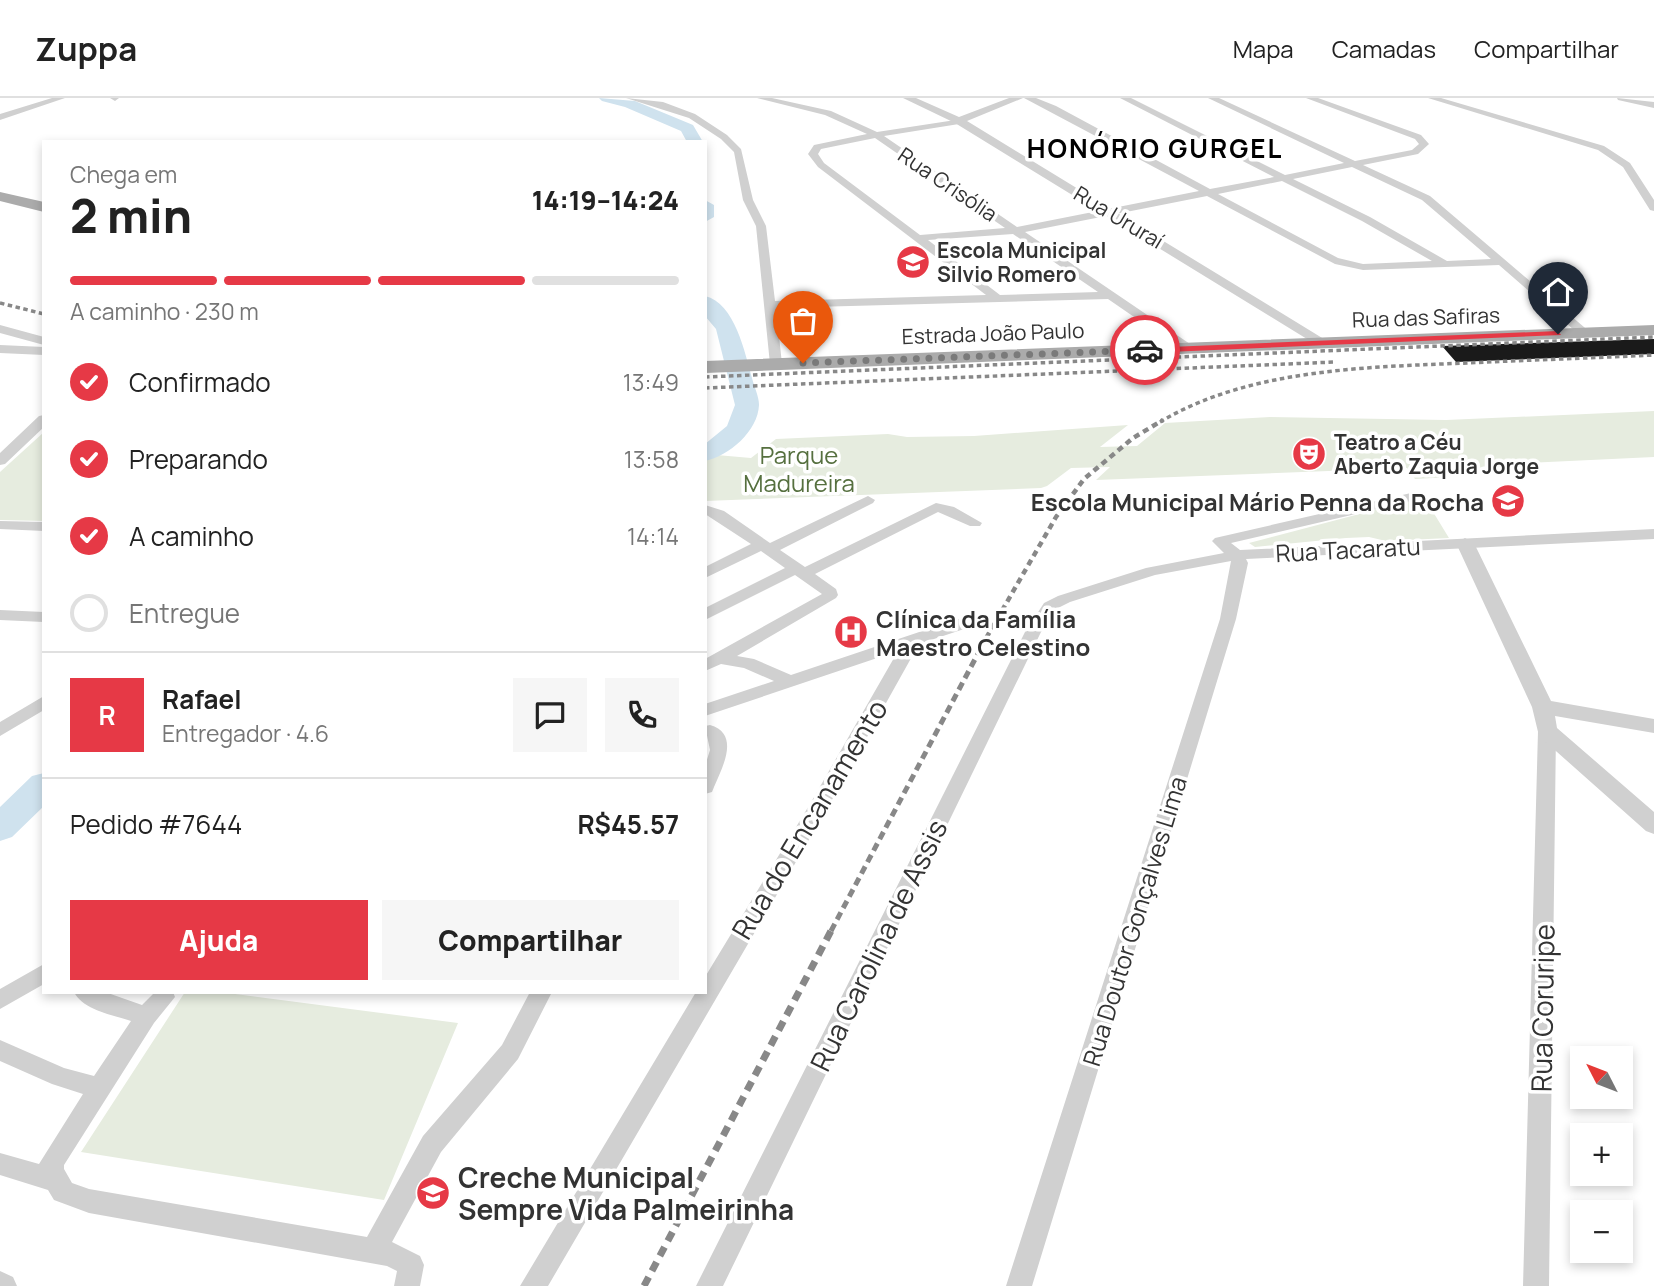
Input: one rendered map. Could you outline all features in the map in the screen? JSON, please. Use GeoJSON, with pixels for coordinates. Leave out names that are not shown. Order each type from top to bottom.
{"type":"FeatureCollection","features":[{"type":"Feature","properties":{"kind":"main road"},"geometry":{"type":"LineString","coordinates":[[0,196],[42,206]]}},
{"type":"Feature","properties":{"kind":"main road","name":"Rua das Safiras"},"geometry":{"type":"LineString","coordinates":[[1325,344],[1654,330]]}},
{"type":"Feature","properties":{"kind":"main road","name":"Estrada João Paulo"},"geometry":{"type":"LineString","coordinates":[[709,367],[1325,344]]}},
{"type":"Feature","properties":{"kind":"street"},"geometry":{"type":"LineString","coordinates":[[0,117],[61,98]]}},
{"type":"Feature","properties":{"kind":"street"},"geometry":{"type":"LineString","coordinates":[[630,98],[649,99],[692,116],[724,137],[738,152],[748,200],[761,226],[770,364]]}},
{"type":"Feature","properties":{"kind":"street","name":"Rua Crisólia"},"geometry":{"type":"LineString","coordinates":[[761,98],[828,113],[876,135],[1189,349]]}},
{"type":"Feature","properties":{"kind":"street","name":"Rua Ururaí"},"geometry":{"type":"LineString","coordinates":[[908,98],[959,121],[1325,344]]}},
{"type":"Feature","properties":{"kind":"street"},"geometry":{"type":"LineString","coordinates":[[997,298],[821,165],[813,154],[817,147],[830,143],[959,121],[1018,98]]}},
{"type":"Feature","properties":{"kind":"street"},"geometry":{"type":"LineString","coordinates":[[1028,98],[1053,108],[1205,192],[1347,265],[1499,262]]}},
{"type":"Feature","properties":{"kind":"street"},"geometry":{"type":"LineString","coordinates":[[1124,98],[1402,238],[1445,264]]}},
{"type":"Feature","properties":{"kind":"street"},"geometry":{"type":"LineString","coordinates":[[1212,98],[1357,164],[1435,204],[1499,262],[1585,333]]}},
{"type":"Feature","properties":{"kind":"street"},"geometry":{"type":"LineString","coordinates":[[919,237],[1018,230],[1357,164],[1420,150],[1424,144],[1418,137],[1310,98]]}},
{"type":"Feature","properties":{"kind":"street"},"geometry":{"type":"LineString","coordinates":[[1432,98],[1601,148],[1627,165],[1654,208]]}},
{"type":"Feature","properties":{"kind":"street"},"geometry":{"type":"LineString","coordinates":[[1622,98],[1654,105]]}},
{"type":"Feature","properties":{"kind":"street"},"geometry":{"type":"LineString","coordinates":[[768,305],[1113,295]]}},
{"type":"Feature","properties":{"kind":"street"},"geometry":{"type":"LineString","coordinates":[[0,329],[42,340]]}},
{"type":"Feature","properties":{"kind":"street"},"geometry":{"type":"LineString","coordinates":[[0,349],[42,351]]}},
{"type":"Feature","properties":{"kind":"street"},"geometry":{"type":"LineString","coordinates":[[0,461],[42,421]]}},
{"type":"Feature","properties":{"kind":"street","name":"Rua Doutor Gonçalves Lima"},"geometry":{"type":"LineString","coordinates":[[1019,1286],[1228,619],[1240,563],[1236,555],[1220,541],[1411,497]]}},
{"type":"Feature","properties":{"kind":"street"},"geometry":{"type":"LineString","coordinates":[[707,570],[767,547],[868,500]]}},
{"type":"Feature","properties":{"kind":"street"},"geometry":{"type":"LineString","coordinates":[[707,614],[936,507],[949,510],[975,523]]}},
{"type":"Feature","properties":{"kind":"street"},"geometry":{"type":"LineString","coordinates":[[707,510],[719,514],[829,589],[830,595],[707,665]]}},
{"type":"Feature","properties":{"kind":"street"},"geometry":{"type":"LineString","coordinates":[[738,527],[756,519]]}},
{"type":"Feature","properties":{"kind":"street"},"geometry":{"type":"LineString","coordinates":[[0,525],[42,527]]}},
{"type":"Feature","properties":{"kind":"street","name":"Rua Tacaratu"},"geometry":{"type":"LineString","coordinates":[[1050,606],[1142,574],[1236,555],[1654,534]]}},
{"type":"Feature","properties":{"kind":"street"},"geometry":{"type":"LineString","coordinates":[[1465,543],[1543,707],[1548,731],[1654,825]]}},
{"type":"Feature","properties":{"kind":"street","name":"Rua Carolina de Assis"},"geometry":{"type":"LineString","coordinates":[[709,1286],[1033,632],[1050,606]]}},
{"type":"Feature","properties":{"kind":"street"},"geometry":{"type":"LineString","coordinates":[[0,615],[42,617]]}},
{"type":"Feature","properties":{"kind":"street"},"geometry":{"type":"LineString","coordinates":[[707,781],[720,751],[716,736],[708,736],[709,709],[964,623]]}},
{"type":"Feature","properties":{"kind":"street","name":"Rua do Encanamento"},"geometry":{"type":"LineString","coordinates":[[534,1286],[817,809],[913,640]]}},
{"type":"Feature","properties":{"kind":"street"},"geometry":{"type":"LineString","coordinates":[[722,659],[757,666],[790,681]]}},
{"type":"Feature","properties":{"kind":"street"},"geometry":{"type":"LineString","coordinates":[[0,730],[42,703]]}},
{"type":"Feature","properties":{"kind":"street"},"geometry":{"type":"LineString","coordinates":[[1543,707],[1654,726]]}},
{"type":"Feature","properties":{"kind":"street","name":"Rua Coruripe"},"geometry":{"type":"LineString","coordinates":[[1536,1286],[1548,731]]}},
{"type":"Feature","properties":{"kind":"street"},"geometry":{"type":"LineString","coordinates":[[0,1000],[42,974]]}},
{"type":"Feature","properties":{"kind":"street"},"geometry":{"type":"LineString","coordinates":[[89,994],[146,1016]]}},
{"type":"Feature","properties":{"kind":"street"},"geometry":{"type":"LineString","coordinates":[[373,1251],[419,1165],[450,1120],[478,1091],[509,1052],[540,994]]}},
{"type":"Feature","properties":{"kind":"street"},"geometry":{"type":"LineString","coordinates":[[164,997],[146,1016],[52,1162],[54,1180],[63,1192],[89,1200],[401,1257],[409,1275]]}},
{"type":"Feature","properties":{"kind":"street"},"geometry":{"type":"LineString","coordinates":[[0,1050],[60,1077],[99,1088]]}},
{"type":"Feature","properties":{"kind":"street"},"geometry":{"type":"LineString","coordinates":[[0,1164],[54,1180]]}},
{"type":"Feature","properties":{"kind":"green space","name":"Parque Madureira"},"geometry":{"type":"Polygon","coordinates":[[[1654,411],[1654,457],[1527,463],[1451,477],[1415,479],[1407,468],[1096,480],[1110,467],[1071,468],[1041,488],[707,501],[707,454],[751,458],[776,439],[888,434],[907,437],[974,436],[1128,425],[1100,447],[1137,446],[1165,423],[1270,417],[1446,420],[1654,411]]]}},
{"type":"Feature","properties":{"kind":"green space"},"geometry":{"type":"Polygon","coordinates":[[[42,434],[42,521],[0,520],[0,472],[42,434]]]}},
{"type":"Feature","properties":{"kind":"green space"},"geometry":{"type":"Polygon","coordinates":[[[1405,502],[1427,502],[1449,538],[1386,541],[1369,537],[1346,538],[1255,547],[1249,543],[1405,502]]]}},
{"type":"Feature","properties":{"kind":"green space"},"geometry":{"type":"Polygon","coordinates":[[[184,994],[235,994],[458,1023],[384,1200],[81,1152],[184,994]]]}},
{"type":"Feature","properties":{"kind":"building"},"geometry":{"type":"Polygon","coordinates":[[[1654,339],[1654,354],[1456,362],[1442,346],[1654,339]]]}},
{"type":"Feature","properties":{"kind":"waterway"},"geometry":{"type":"LineString","coordinates":[[607,98],[630,104],[687,128],[694,140]]}},
{"type":"Feature","properties":{"kind":"waterway"},"geometry":{"type":"LineString","coordinates":[[707,304],[727,328],[747,405],[738,429],[721,445],[707,453]]}},
{"type":"Feature","properties":{"kind":"waterway"},"geometry":{"type":"LineString","coordinates":[[0,828],[42,787]]}},
{"type":"Feature","properties":{"kind":"railway"},"geometry":{"type":"LineString","coordinates":[[0,303],[42,314]]}},
{"type":"Feature","properties":{"kind":"railway"},"geometry":{"type":"LineString","coordinates":[[707,377],[1654,337]]}},
{"type":"Feature","properties":{"kind":"railway"},"geometry":{"type":"LineString","coordinates":[[1160,422],[1194,404],[1231,391],[1309,374],[1389,366],[1654,355]]}},
{"type":"Feature","properties":{"kind":"railway"},"geometry":{"type":"LineString","coordinates":[[707,388],[1335,362]]}},
{"type":"Feature","properties":{"kind":"railway"},"geometry":{"type":"LineString","coordinates":[[981,647],[1056,517],[1084,479],[1133,438],[1163,420]]}},
{"type":"Feature","properties":{"kind":"railway"},"geometry":{"type":"LineString","coordinates":[[831,931],[982,646]]}},
{"type":"Feature","properties":{"kind":"railway"},"geometry":{"type":"LineString","coordinates":[[644,1286],[832,929]]}},
{"type":"Feature","properties":{"kind":"way so far"},"geometry":{"type":"LineString","coordinates":[[803,363],[1145,350]]}},
{"type":"Feature","properties":{"kind":"place","name":"Escola Municipal Silvio Romero"},"geometry":{"type":"Point","coordinates":[913,262]}},
{"type":"Feature","properties":{"kind":"place","name":"Teatro a Céu Aberto Zaquia Jorge"},"geometry":{"type":"Point","coordinates":[1309,454]}},
{"type":"Feature","properties":{"kind":"place","name":"Escola Municipal Mário Penna da Rocha"},"geometry":{"type":"Point","coordinates":[1508,501]}},
{"type":"Feature","properties":{"kind":"place","name":"Clínica da Família Maestro Celestino"},"geometry":{"type":"Point","coordinates":[851,632]}},
{"type":"Feature","properties":{"kind":"place","name":"Creche Municipal Sempre Vida Palmeirinha"},"geometry":{"type":"Point","coordinates":[433,1193]}},
{"type":"Feature","properties":{"kind":"district","name":"HONÓRIO GURGEL"},"geometry":{"type":"Point","coordinates":[1155,148]}},
{"type":"Feature","properties":{"kind":"route"},"geometry":{"type":"LineString","coordinates":[[1145,350],[1558,334]]}}]}
